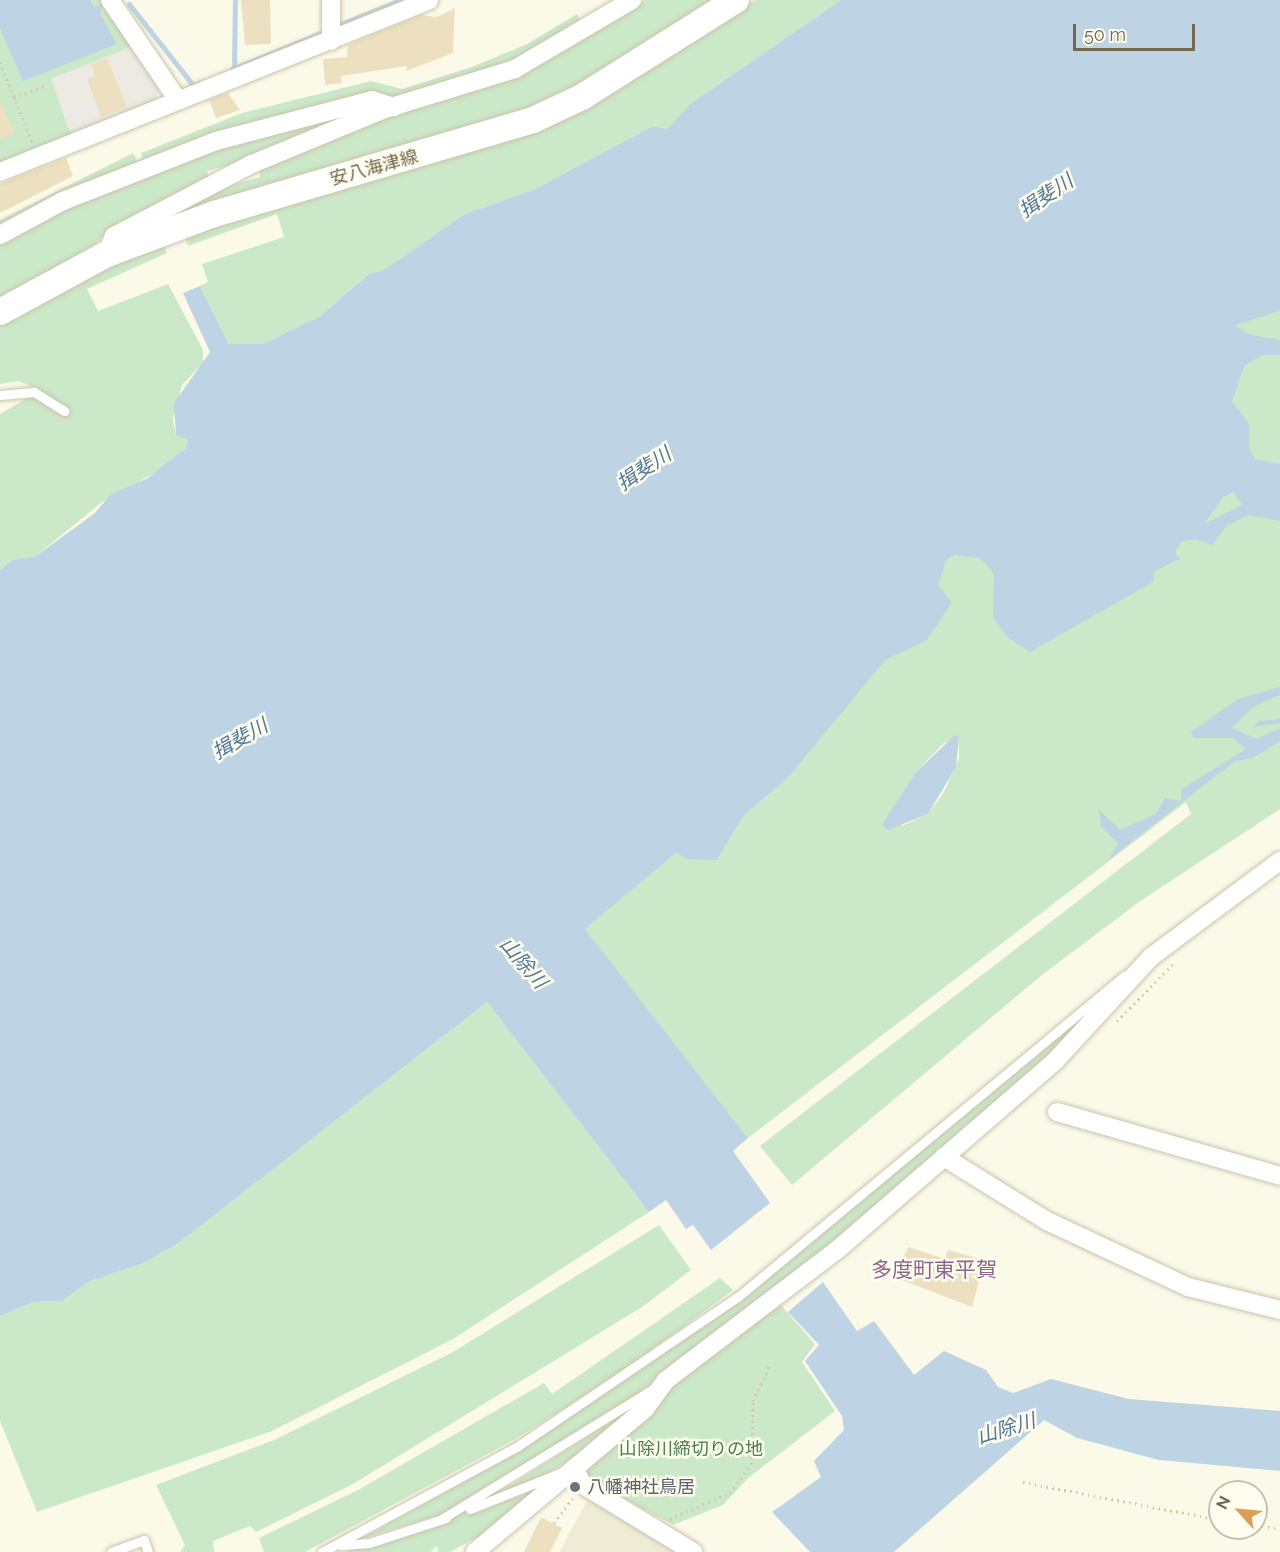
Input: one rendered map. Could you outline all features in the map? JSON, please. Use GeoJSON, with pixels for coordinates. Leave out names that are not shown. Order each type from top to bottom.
{"type":"FeatureCollection","features":[{"type":"Feature","properties":{"kind":"main road","name":"安八海津線"},"geometry":{"type":"LineString","coordinates":[[0,312],[107,254],[214,214],[533,120],[582,97],[736,0]]}},
{"type":"Feature","properties":{"kind":"street"},"geometry":{"type":"LineString","coordinates":[[110,0],[177,99]]}},
{"type":"Feature","properties":{"kind":"street"},"geometry":{"type":"LineString","coordinates":[[331,0],[331,41]]}},
{"type":"Feature","properties":{"kind":"street"},"geometry":{"type":"LineString","coordinates":[[0,172],[177,99],[331,41],[429,0]]}},
{"type":"Feature","properties":{"kind":"street"},"geometry":{"type":"LineString","coordinates":[[107,254],[114,236],[207,185],[394,106],[515,69],[632,0]]}},
{"type":"Feature","properties":{"kind":"street"},"geometry":{"type":"LineString","coordinates":[[0,236],[63,201],[216,141],[372,100],[394,106]]}},
{"type":"Feature","properties":{"kind":"street"},"geometry":{"type":"LineString","coordinates":[[475,1552],[645,1409],[665,1381],[837,1250],[1056,1060],[1151,957],[1280,861]]}},
{"type":"Feature","properties":{"kind":"street"},"geometry":{"type":"LineString","coordinates":[[1057,1112],[1280,1176]]}},
{"type":"Feature","properties":{"kind":"street"},"geometry":{"type":"LineString","coordinates":[[944,1157],[1047,1221],[1188,1287],[1280,1310]]}},
{"type":"Feature","properties":{"kind":"street"},"geometry":{"type":"LineString","coordinates":[[574,1468],[583,1485],[655,1526],[693,1552]]}},
{"type":"Feature","properties":{"kind":"lane"},"geometry":{"type":"LineString","coordinates":[[0,394],[34,392],[65,411]]}},
{"type":"Feature","properties":{"kind":"lane"},"geometry":{"type":"LineString","coordinates":[[322,1552],[518,1446],[739,1296],[1088,1002],[1151,957]]}},
{"type":"Feature","properties":{"kind":"lane"},"geometry":{"type":"LineString","coordinates":[[440,1520],[491,1493],[665,1381]]}},
{"type":"Feature","properties":{"kind":"lane"},"geometry":{"type":"LineString","coordinates":[[337,1545],[369,1543],[440,1520],[574,1468]]}},
{"type":"Feature","properties":{"kind":"lane"},"geometry":{"type":"LineString","coordinates":[[111,1552],[144,1540],[148,1552]]}},
{"type":"Feature","properties":{"kind":"path"},"geometry":{"type":"LineString","coordinates":[[0,62],[38,157]]}},
{"type":"Feature","properties":{"kind":"path"},"geometry":{"type":"LineString","coordinates":[[14,98],[46,85]]}},
{"type":"Feature","properties":{"kind":"path"},"geometry":{"type":"LineString","coordinates":[[1112,1026],[1181,956]]}},
{"type":"Feature","properties":{"kind":"path"},"geometry":{"type":"LineString","coordinates":[[655,1526],[730,1493],[752,1464],[753,1401],[769,1366]]}},
{"type":"Feature","properties":{"kind":"path"},"geometry":{"type":"LineString","coordinates":[[1023,1482],[1208,1518]]}},
{"type":"Feature","properties":{"kind":"path"},"geometry":{"type":"LineString","coordinates":[[554,1523],[583,1485]]}},
{"type":"Feature","properties":{"kind":"shaded area"},"geometry":{"type":"Polygon","coordinates":[[[133,46],[161,88],[155,100],[71,135],[51,79],[133,46]]]}},
{"type":"Feature","properties":{"kind":"shaded area"},"geometry":{"type":"Polygon","coordinates":[[[591,1494],[680,1552],[559,1552],[591,1494]]]}},
{"type":"Feature","properties":{"kind":"green space"},"geometry":{"type":"Polygon","coordinates":[[[0,0],[105,0],[133,46],[51,79],[71,135],[0,165],[0,0]]]}},
{"type":"Feature","properties":{"kind":"green space"},"geometry":{"type":"Polygon","coordinates":[[[645,0],[721,0],[578,88],[519,114],[147,230],[209,192],[260,177],[260,168],[381,115],[548,58],[645,0]]]}},
{"type":"Feature","properties":{"kind":"green space"},"geometry":{"type":"Polygon","coordinates":[[[755,0],[841,0],[690,104],[667,129],[653,126],[533,190],[465,214],[384,270],[369,274],[320,316],[263,344],[229,344],[200,286],[208,282],[202,264],[284,237],[277,214],[188,246],[183,232],[648,67],[755,0]]]}},
{"type":"Feature","properties":{"kind":"green space"},"geometry":{"type":"Polygon","coordinates":[[[577,14],[583,26],[516,62],[398,100],[219,136],[0,230],[0,220],[133,153],[137,161],[143,159],[141,153],[242,113],[371,81],[402,89],[472,67],[527,44],[577,14]]]}},
{"type":"Feature","properties":{"kind":"green space"},"geometry":{"type":"Polygon","coordinates":[[[375,107],[265,155],[207,171],[209,180],[108,231],[81,258],[0,303],[0,242],[65,207],[214,148],[375,107]]]}},
{"type":"Feature","properties":{"kind":"green space"},"geometry":{"type":"Polygon","coordinates":[[[162,241],[167,253],[87,289],[98,311],[168,284],[203,350],[203,363],[182,385],[173,419],[176,435],[188,440],[186,448],[162,469],[102,502],[36,556],[12,560],[0,570],[0,414],[41,390],[18,381],[0,384],[0,324],[62,285],[162,241]]]}},
{"type":"Feature","properties":{"kind":"green space"},"geometry":{"type":"Polygon","coordinates":[[[1280,289],[1280,809],[1139,902],[1043,974],[792,1185],[760,1146],[1191,814],[1186,802],[748,1138],[584,929],[676,853],[717,860],[744,815],[788,778],[842,712],[919,574],[1280,289]],[[959,738],[944,743],[915,773],[897,802],[902,826],[928,814],[944,792],[959,758],[959,738]]]}},
{"type":"Feature","properties":{"kind":"green space"},"geometry":{"type":"Polygon","coordinates":[[[1115,986],[1060,1052],[748,1315],[629,1400],[443,1514],[363,1538],[518,1451],[740,1301],[1115,986]]]}},
{"type":"Feature","properties":{"kind":"green space"},"geometry":{"type":"Polygon","coordinates":[[[487,1002],[649,1212],[453,1339],[272,1431],[37,1512],[0,1421],[0,1316],[33,1302],[62,1301],[88,1282],[144,1263],[180,1242],[487,1002]]]}},
{"type":"Feature","properties":{"kind":"green space"},"geometry":{"type":"Polygon","coordinates":[[[659,1225],[691,1270],[642,1307],[353,1484],[256,1532],[250,1526],[213,1541],[214,1552],[180,1552],[185,1545],[156,1485],[274,1440],[453,1352],[659,1225]]]}},
{"type":"Feature","properties":{"kind":"green space"},"geometry":{"type":"Polygon","coordinates":[[[720,1278],[733,1290],[623,1371],[517,1438],[305,1552],[264,1552],[259,1538],[358,1490],[544,1383],[552,1394],[720,1278]]]}},
{"type":"Feature","properties":{"kind":"green space","name":"山除川締切りの地"},"geometry":{"type":"Polygon","coordinates":[[[780,1304],[815,1344],[802,1362],[835,1411],[748,1478],[723,1505],[673,1525],[582,1476],[581,1470],[633,1415],[780,1304]]]}},
{"type":"Feature","properties":{"kind":"green space"},"geometry":{"type":"Polygon","coordinates":[[[648,1398],[594,1445],[541,1477],[491,1498],[648,1398]]]}},
{"type":"Feature","properties":{"kind":"green space"},"geometry":{"type":"Polygon","coordinates":[[[546,1484],[480,1543],[477,1537],[450,1552],[439,1552],[436,1546],[431,1552],[345,1552],[546,1484]]]}},
{"type":"Feature","properties":{"kind":"water"},"geometry":{"type":"Polygon","coordinates":[[[0,0],[90,0],[94,8],[103,3],[100,13],[117,44],[23,81],[0,28],[0,0]]]}},
{"type":"Feature","properties":{"kind":"water"},"geometry":{"type":"Polygon","coordinates":[[[841,0],[1280,0],[1280,311],[1235,325],[1247,334],[1280,340],[1280,355],[1262,355],[1244,366],[1232,401],[1249,424],[1249,447],[1255,459],[1280,464],[1280,521],[1249,515],[1226,526],[1212,545],[1195,539],[1181,542],[1175,552],[1180,559],[1154,571],[1153,582],[1030,652],[1007,637],[993,617],[994,575],[989,567],[979,558],[954,555],[946,560],[938,586],[952,602],[927,640],[885,660],[788,778],[744,815],[717,860],[688,859],[676,853],[585,929],[748,1138],[733,1151],[770,1203],[711,1250],[693,1225],[686,1229],[666,1200],[649,1212],[487,1002],[180,1242],[144,1263],[88,1282],[62,1301],[33,1302],[0,1316],[0,570],[12,560],[36,556],[95,513],[110,495],[148,478],[186,448],[188,440],[176,435],[174,403],[210,352],[183,293],[200,286],[229,344],[263,344],[320,316],[369,274],[384,270],[465,214],[533,190],[653,126],[667,129],[690,104],[841,0]],[[1233,492],[1223,497],[1204,524],[1242,505],[1233,492]]]}},
{"type":"Feature","properties":{"kind":"water"},"geometry":{"type":"Polygon","coordinates":[[[1280,687],[1280,695],[1254,706],[1232,728],[1257,739],[1280,728],[1280,741],[1253,758],[1235,761],[1108,860],[1118,843],[1101,827],[1099,810],[1120,830],[1156,814],[1165,798],[1181,801],[1182,789],[1246,749],[1233,738],[1193,738],[1191,732],[1238,699],[1280,687]]]}},
{"type":"Feature","properties":{"kind":"water"},"geometry":{"type":"Polygon","coordinates":[[[1280,719],[1280,723],[1252,727],[1259,721],[1280,719]]]}},
{"type":"Feature","properties":{"kind":"water"},"geometry":{"type":"Polygon","coordinates":[[[955,735],[959,738],[956,767],[928,814],[888,830],[882,825],[915,773],[955,735]]]}},
{"type":"Feature","properties":{"kind":"water","name":"山除川"},"geometry":{"type":"Polygon","coordinates":[[[823,1282],[857,1331],[874,1321],[914,1375],[944,1351],[986,1370],[998,1387],[1013,1393],[1051,1379],[1129,1399],[1280,1411],[1280,1471],[1159,1460],[1077,1438],[1044,1420],[894,1552],[810,1552],[772,1512],[821,1477],[814,1461],[844,1430],[842,1416],[805,1361],[819,1345],[788,1312],[823,1282]]]}},
{"type":"Feature","properties":{"kind":"building"},"geometry":{"type":"Polygon","coordinates":[[[241,0],[270,0],[271,44],[245,45],[241,0]]]}},
{"type":"Feature","properties":{"kind":"building"},"geometry":{"type":"Polygon","coordinates":[[[455,8],[453,53],[406,71],[407,66],[341,76],[342,83],[325,85],[323,59],[347,57],[348,45],[421,15],[437,17],[455,8]]]}},
{"type":"Feature","properties":{"kind":"building"},"geometry":{"type":"Polygon","coordinates":[[[107,58],[127,107],[101,117],[87,79],[95,76],[91,64],[107,58]]]}},
{"type":"Feature","properties":{"kind":"building"},"geometry":{"type":"Polygon","coordinates":[[[228,93],[240,110],[216,118],[209,100],[228,93]]]}},
{"type":"Feature","properties":{"kind":"building"},"geometry":{"type":"Polygon","coordinates":[[[0,100],[15,133],[0,140],[0,100]]]}},
{"type":"Feature","properties":{"kind":"building"},"geometry":{"type":"Polygon","coordinates":[[[66,158],[73,176],[0,213],[0,184],[66,158]]]}},
{"type":"Feature","properties":{"kind":"building"},"geometry":{"type":"Polygon","coordinates":[[[908,1247],[945,1259],[948,1250],[985,1260],[972,1307],[894,1277],[908,1247]]]}},
{"type":"Feature","properties":{"kind":"building"},"geometry":{"type":"Polygon","coordinates":[[[541,1517],[562,1528],[550,1552],[524,1552],[541,1517]]]}},
{"type":"Feature","properties":{"kind":"waterway"},"geometry":{"type":"LineString","coordinates":[[234,68],[235,0]]}},
{"type":"Feature","properties":{"kind":"waterway"},"geometry":{"type":"LineString","coordinates":[[341,24],[400,0]]}},
{"type":"Feature","properties":{"kind":"waterway"},"geometry":{"type":"LineString","coordinates":[[129,4],[193,85],[199,83]]}},
{"type":"Feature","properties":{"kind":"waterway"},"geometry":{"type":"LineString","coordinates":[[232,69],[323,32]]}},
{"type":"Feature","properties":{"kind":"place","name":"八幡神社鳥居"},"geometry":{"type":"Point","coordinates":[575,1487]}},
{"type":"Feature","properties":{"kind":"district","name":"多度町東平賀"},"geometry":{"type":"Point","coordinates":[934,1270]}},
{"type":"Feature","properties":{"kind":"water label","name":"揖斐川"},"geometry":{"type":"Point","coordinates":[1046,196]}},
{"type":"Feature","properties":{"kind":"water label","name":"揖斐川"},"geometry":{"type":"Point","coordinates":[644,469]}},
{"type":"Feature","properties":{"kind":"water label","name":"揖斐川"},"geometry":{"type":"Point","coordinates":[240,739]}}]}
